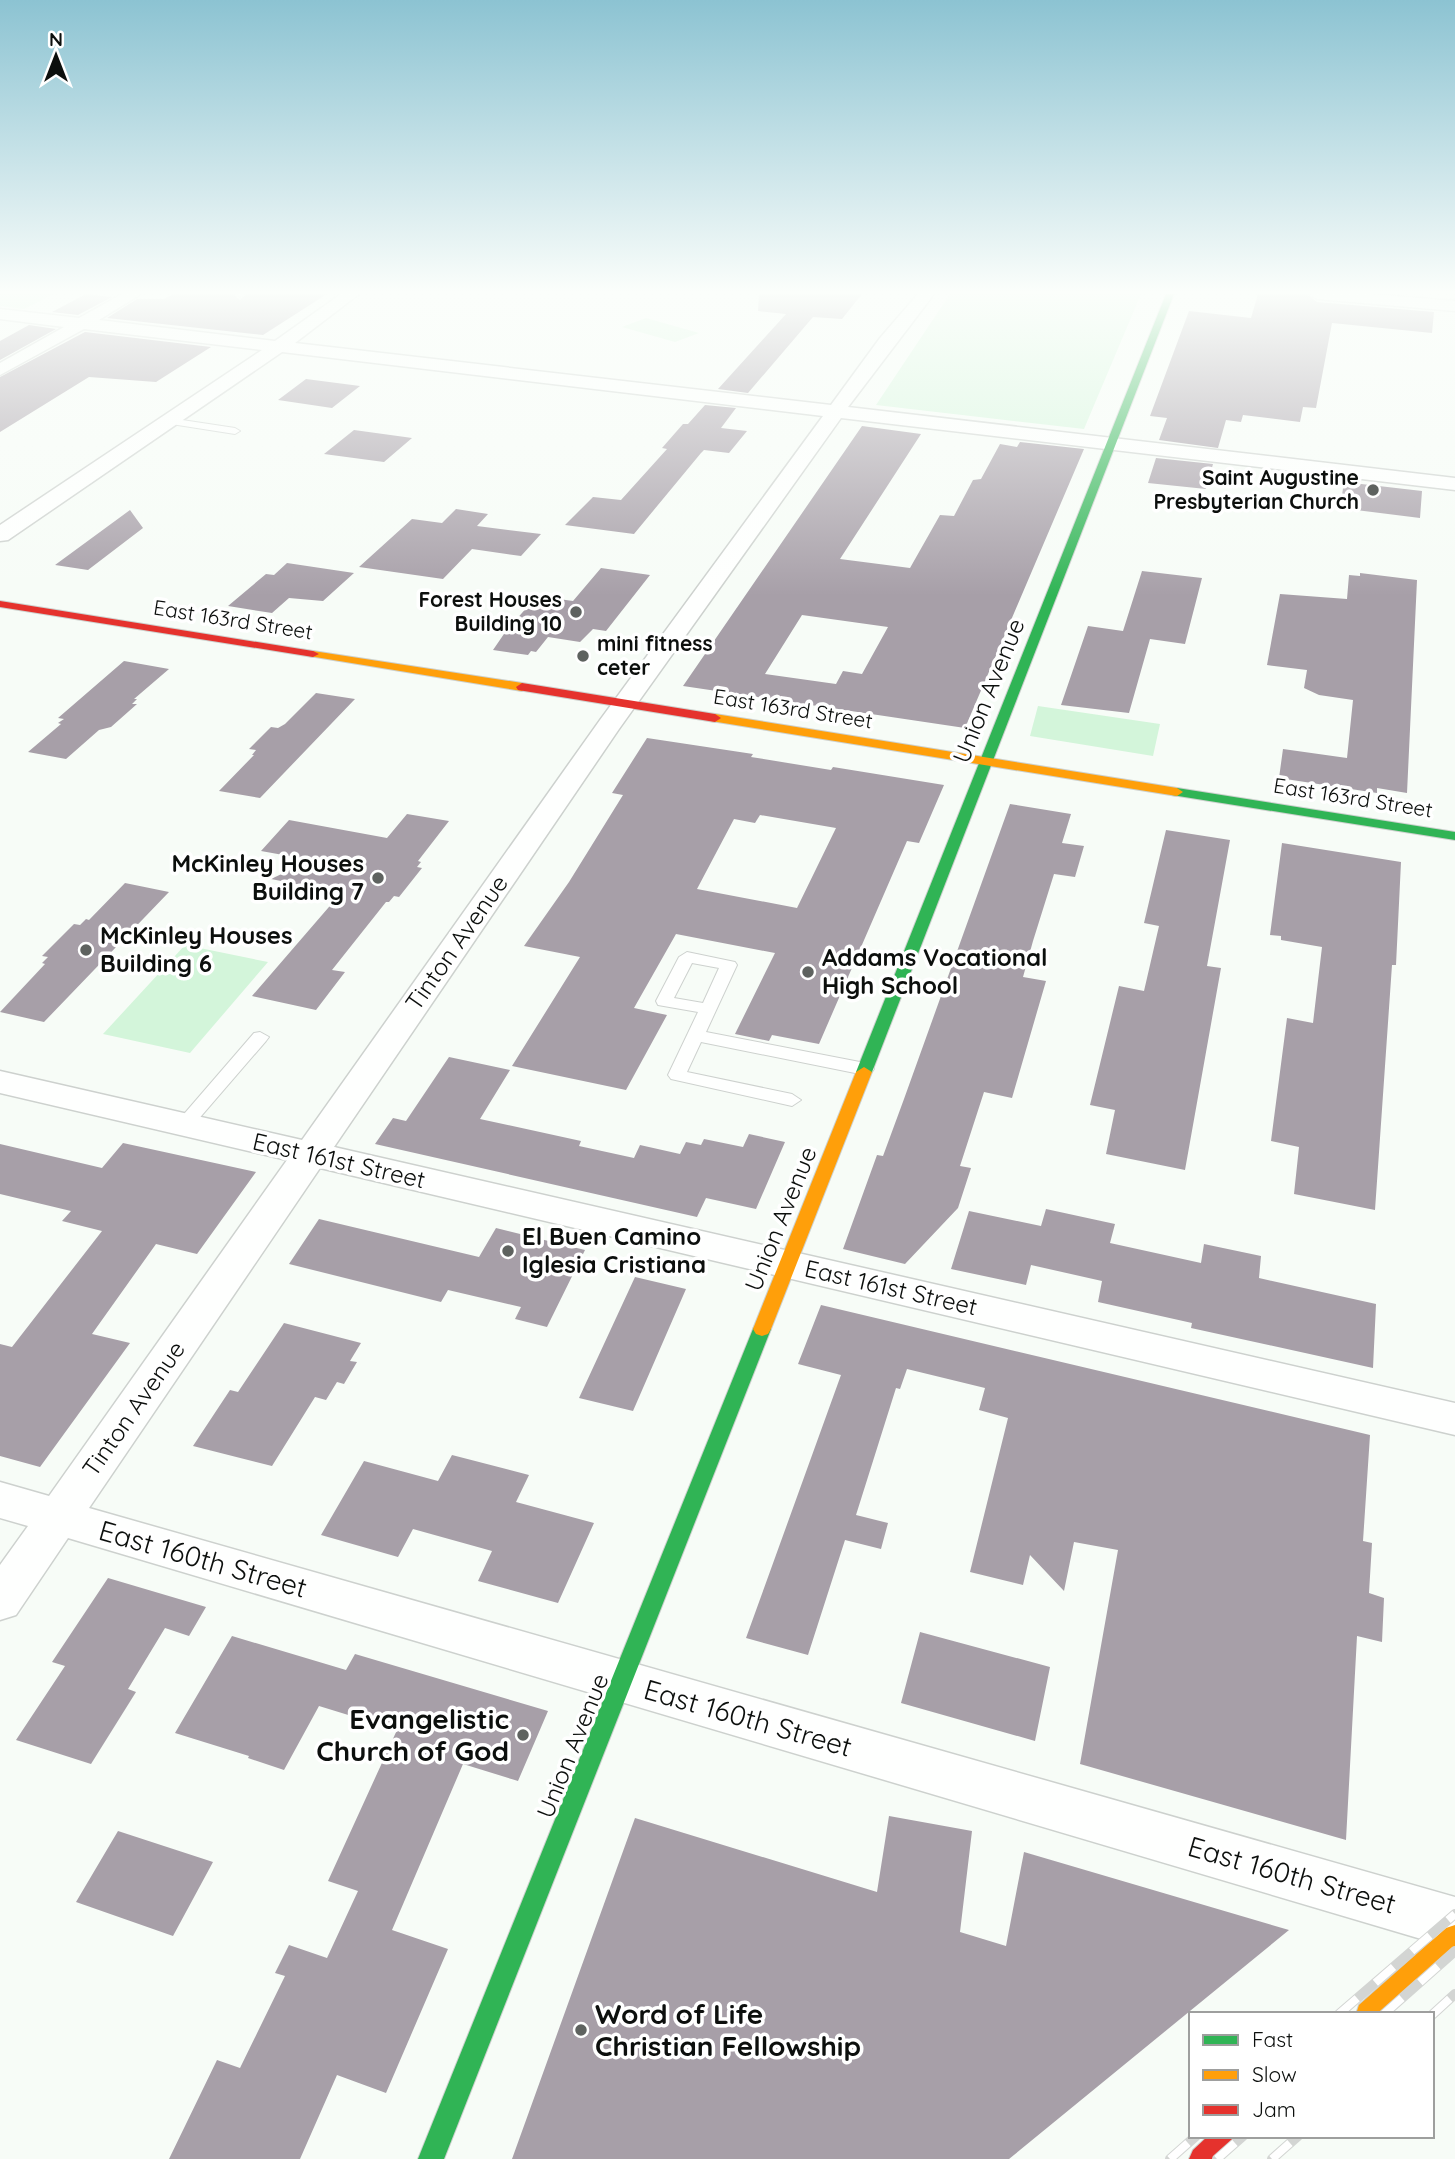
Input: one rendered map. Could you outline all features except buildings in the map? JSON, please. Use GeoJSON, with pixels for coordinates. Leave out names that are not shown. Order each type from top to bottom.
{"type":"FeatureCollection","features":[{"type":"Feature","properties":{"kind":"street"},"geometry":{"type":"LineString","coordinates":[[0,535],[208,395]]}},
{"type":"Feature","properties":{"kind":"street"},"geometry":{"type":"LineString","coordinates":[[687,395],[1455,484]]}},
{"type":"Feature","properties":{"kind":"street","name":"Tinton Avenue"},"geometry":{"type":"LineString","coordinates":[[0,1601],[624,704],[848,395]]}},
{"type":"Feature","properties":{"kind":"street","name":"Union Avenue"},"geometry":{"type":"LineString","coordinates":[[431,2159],[623,1682],[1132,395]]}},
{"type":"Feature","properties":{"kind":"street","name":"East 163rd Street"},"geometry":{"type":"LineString","coordinates":[[0,604],[1455,836]]}},
{"type":"Feature","properties":{"kind":"street","name":"East 161st Street"},"geometry":{"type":"LineString","coordinates":[[0,1082],[1455,1419]]}},
{"type":"Feature","properties":{"kind":"street","name":"East 160th Street"},"geometry":{"type":"LineString","coordinates":[[0,1500],[1455,1923]]}},
{"type":"Feature","properties":{"kind":"street"},"geometry":{"type":"LineString","coordinates":[[1369,2012],[1455,1937]]}},
{"type":"Feature","properties":{"kind":"street"},"geometry":{"type":"LineString","coordinates":[[1202,2159],[1226,2138]]}},
{"type":"Feature","properties":{"kind":"lane"},"geometry":{"type":"LineString","coordinates":[[169,421],[235,431]]}},
{"type":"Feature","properties":{"kind":"lane"},"geometry":{"type":"LineString","coordinates":[[708,1009],[677,1075],[792,1100]]}},
{"type":"Feature","properties":{"kind":"lane"},"geometry":{"type":"LineString","coordinates":[[696,1035],[865,1069]]}},
{"type":"Feature","properties":{"kind":"lane"},"geometry":{"type":"LineString","coordinates":[[184,1125],[260,1037]]}},
{"type":"Feature","properties":{"kind":"green space"},"geometry":{"type":"Polygon","coordinates":[[[883,395],[1098,395],[1084,429],[876,405],[883,395]]]}},
{"type":"Feature","properties":{"kind":"green space"},"geometry":{"type":"Polygon","coordinates":[[[1038,706],[1160,724],[1153,756],[1030,736],[1038,706]]]}},
{"type":"Feature","properties":{"kind":"green space"},"geometry":{"type":"Polygon","coordinates":[[[185,945],[268,962],[190,1053],[103,1034],[185,945]]]}},
{"type":"Feature","properties":{"kind":"railway"},"geometry":{"type":"LineString","coordinates":[[1341,2012],[1455,1914]]}},
{"type":"Feature","properties":{"kind":"railway"},"geometry":{"type":"LineString","coordinates":[[1386,2012],[1455,1951]]}},
{"type":"Feature","properties":{"kind":"railway"},"geometry":{"type":"LineString","coordinates":[[1434,2013],[1455,1994]]}},
{"type":"Feature","properties":{"kind":"railway"},"geometry":{"type":"LineString","coordinates":[[1170,2159],[1194,2138]]}},
{"type":"Feature","properties":{"kind":"railway"},"geometry":{"type":"LineString","coordinates":[[1217,2159],[1241,2138]]}},
{"type":"Feature","properties":{"kind":"railway"},"geometry":{"type":"LineString","coordinates":[[1272,2159],[1296,2138]]}},
{"type":"Feature","properties":{"kind":"traffic: fast"},"geometry":{"type":"LineString","coordinates":[[864,1072],[1130,395]]}},
{"type":"Feature","properties":{"kind":"traffic: fast"},"geometry":{"type":"LineString","coordinates":[[1177,792],[1455,836]]}},
{"type":"Feature","properties":{"kind":"traffic: fast"},"geometry":{"type":"LineString","coordinates":[[431,2159],[762,1329]]}},
{"type":"Feature","properties":{"kind":"traffic: slow"},"geometry":{"type":"LineString","coordinates":[[313,654],[522,687]]}},
{"type":"Feature","properties":{"kind":"traffic: slow"},"geometry":{"type":"LineString","coordinates":[[715,718],[1177,792]]}},
{"type":"Feature","properties":{"kind":"traffic: slow"},"geometry":{"type":"LineString","coordinates":[[762,1329],[864,1072]]}},
{"type":"Feature","properties":{"kind":"traffic: slow"},"geometry":{"type":"LineString","coordinates":[[1370,2012],[1455,1937]]}},
{"type":"Feature","properties":{"kind":"traffic: jam"},"geometry":{"type":"LineString","coordinates":[[0,604],[313,654]]}},
{"type":"Feature","properties":{"kind":"traffic: jam"},"geometry":{"type":"LineString","coordinates":[[522,687],[715,718]]}},
{"type":"Feature","properties":{"kind":"traffic: jam"},"geometry":{"type":"LineString","coordinates":[[1202,2159],[1226,2138]]}},
{"type":"Feature","properties":{"kind":"place","name":"Saint Augustine Presbyterian Church"},"geometry":{"type":"Point","coordinates":[1373,490]}},
{"type":"Feature","properties":{"kind":"place","name":"Forest Houses Building 10"},"geometry":{"type":"Point","coordinates":[576,612]}},
{"type":"Feature","properties":{"kind":"place","name":"mini fitness ceter"},"geometry":{"type":"Point","coordinates":[583,656]}},
{"type":"Feature","properties":{"kind":"place","name":"McKinley Houses Building 7"},"geometry":{"type":"Point","coordinates":[378,878]}},
{"type":"Feature","properties":{"kind":"place","name":"McKinley Houses Building 6"},"geometry":{"type":"Point","coordinates":[86,950]}},
{"type":"Feature","properties":{"kind":"place","name":"Addams Vocational High School"},"geometry":{"type":"Point","coordinates":[808,972]}},
{"type":"Feature","properties":{"kind":"place","name":"El Buen Camino Iglesia Cristiana"},"geometry":{"type":"Point","coordinates":[508,1251]}},
{"type":"Feature","properties":{"kind":"place","name":"Evangelistic Church of God"},"geometry":{"type":"Point","coordinates":[523,1735]}},
{"type":"Feature","properties":{"kind":"place","name":"Word of Life Christian Fellowship"},"geometry":{"type":"Point","coordinates":[581,2030]}}]}
